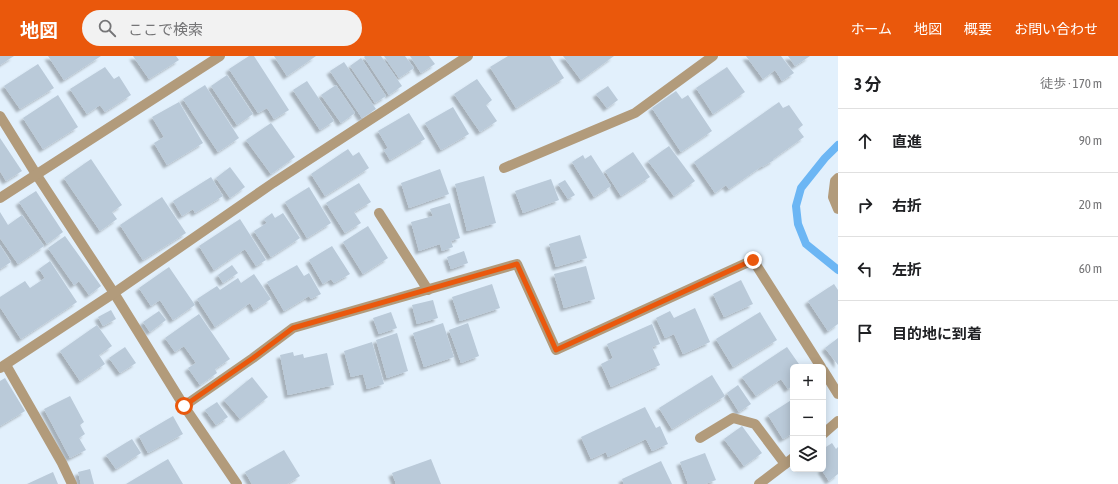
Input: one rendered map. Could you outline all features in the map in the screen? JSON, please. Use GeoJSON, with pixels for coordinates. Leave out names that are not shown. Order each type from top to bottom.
{"type":"FeatureCollection","features":[{"type":"Feature","properties":{"kind":"street"},"geometry":{"type":"LineString","coordinates":[[0,198],[220,56]]}},
{"type":"Feature","properties":{"kind":"street"},"geometry":{"type":"LineString","coordinates":[[72,484],[62,463],[3,366],[114,293],[273,183],[468,56]]}},
{"type":"Feature","properties":{"kind":"street"},"geometry":{"type":"LineString","coordinates":[[504,168],[635,113],[713,56]]}},
{"type":"Feature","properties":{"kind":"street"},"geometry":{"type":"LineString","coordinates":[[0,116],[114,293],[184,406],[237,484]]}},
{"type":"Feature","properties":{"kind":"street"},"geometry":{"type":"LineString","coordinates":[[838,178],[835,180],[833,197],[838,209]]}},
{"type":"Feature","properties":{"kind":"street"},"geometry":{"type":"LineString","coordinates":[[379,213],[428,290]]}},
{"type":"Feature","properties":{"kind":"street"},"geometry":{"type":"LineString","coordinates":[[184,406],[293,328],[517,264],[556,350],[753,260],[819,364]]}},
{"type":"Feature","properties":{"kind":"street"},"geometry":{"type":"LineString","coordinates":[[826,375],[838,394]]}},
{"type":"Feature","properties":{"kind":"street"},"geometry":{"type":"LineString","coordinates":[[700,438],[733,418],[755,424],[789,461],[759,484]]}},
{"type":"Feature","properties":{"kind":"street"},"geometry":{"type":"LineString","coordinates":[[826,432],[838,422]]}},
{"type":"Feature","properties":{"kind":"building"},"geometry":{"type":"Polygon","coordinates":[[[0,56],[14,56],[0,65],[0,56]]]}},
{"type":"Feature","properties":{"kind":"building"},"geometry":{"type":"Polygon","coordinates":[[[48,56],[101,56],[64,80],[48,56]]]}},
{"type":"Feature","properties":{"kind":"building"},"geometry":{"type":"Polygon","coordinates":[[[133,56],[176,56],[179,60],[149,79],[133,56]]]}},
{"type":"Feature","properties":{"kind":"building"},"geometry":{"type":"Polygon","coordinates":[[[249,56],[254,56],[289,110],[274,119],[267,108],[258,113],[229,69],[249,56]]]}},
{"type":"Feature","properties":{"kind":"building"},"geometry":{"type":"Polygon","coordinates":[[[274,56],[316,56],[287,76],[274,56]]]}},
{"type":"Feature","properties":{"kind":"building"},"geometry":{"type":"Polygon","coordinates":[[[381,56],[402,86],[389,95],[364,57],[381,56]]]}},
{"type":"Feature","properties":{"kind":"building"},"geometry":{"type":"Polygon","coordinates":[[[384,56],[405,56],[414,68],[399,78],[384,56]]]}},
{"type":"Feature","properties":{"kind":"building"},"geometry":{"type":"Polygon","coordinates":[[[410,56],[429,56],[435,64],[421,73],[410,56]]]}},
{"type":"Feature","properties":{"kind":"building"},"geometry":{"type":"Polygon","coordinates":[[[508,56],[550,56],[564,78],[516,108],[490,67],[508,56]]]}},
{"type":"Feature","properties":{"kind":"building"},"geometry":{"type":"Polygon","coordinates":[[[563,56],[614,56],[581,80],[563,56]]]}},
{"type":"Feature","properties":{"kind":"building"},"geometry":{"type":"Polygon","coordinates":[[[746,56],[781,56],[794,73],[782,81],[775,70],[763,79],[746,56]]]}},
{"type":"Feature","properties":{"kind":"building"},"geometry":{"type":"Polygon","coordinates":[[[788,56],[810,56],[795,66],[788,56]]]}},
{"type":"Feature","properties":{"kind":"building"},"geometry":{"type":"Polygon","coordinates":[[[361,58],[386,96],[375,103],[350,66],[361,58]]]}},
{"type":"Feature","properties":{"kind":"building"},"geometry":{"type":"Polygon","coordinates":[[[344,62],[376,109],[362,118],[330,71],[344,62]]]}},
{"type":"Feature","properties":{"kind":"building"},"geometry":{"type":"Polygon","coordinates":[[[38,64],[54,88],[20,109],[4,86],[38,64]]]}},
{"type":"Feature","properties":{"kind":"building"},"geometry":{"type":"Polygon","coordinates":[[[105,67],[114,79],[119,76],[131,95],[105,112],[100,105],[87,114],[70,89],[105,67]]]}},
{"type":"Feature","properties":{"kind":"building"},"geometry":{"type":"Polygon","coordinates":[[[727,67],[745,92],[713,114],[696,88],[727,67]]]}},
{"type":"Feature","properties":{"kind":"building"},"geometry":{"type":"Polygon","coordinates":[[[227,75],[253,114],[237,125],[211,86],[227,75]]]}},
{"type":"Feature","properties":{"kind":"building"},"geometry":{"type":"Polygon","coordinates":[[[477,79],[492,100],[486,105],[497,121],[480,132],[454,94],[477,79]]]}},
{"type":"Feature","properties":{"kind":"building"},"geometry":{"type":"Polygon","coordinates":[[[307,81],[334,121],[320,130],[293,90],[307,81]]]}},
{"type":"Feature","properties":{"kind":"building"},"geometry":{"type":"Polygon","coordinates":[[[205,85],[239,138],[218,152],[183,99],[205,85]]]}},
{"type":"Feature","properties":{"kind":"building"},"geometry":{"type":"Polygon","coordinates":[[[336,85],[355,113],[341,123],[321,95],[336,85]]]}},
{"type":"Feature","properties":{"kind":"building"},"geometry":{"type":"Polygon","coordinates":[[[608,86],[618,100],[607,108],[596,94],[608,86]]]}},
{"type":"Feature","properties":{"kind":"building"},"geometry":{"type":"Polygon","coordinates":[[[676,91],[682,99],[688,95],[712,131],[681,152],[652,108],[676,91]]]}},
{"type":"Feature","properties":{"kind":"building"},"geometry":{"type":"Polygon","coordinates":[[[58,95],[78,127],[43,149],[23,118],[58,95]]]}},
{"type":"Feature","properties":{"kind":"building"},"geometry":{"type":"Polygon","coordinates":[[[179,102],[203,143],[167,165],[154,143],[164,137],[152,117],[179,102]]]}},
{"type":"Feature","properties":{"kind":"building"},"geometry":{"type":"Polygon","coordinates":[[[779,102],[783,108],[789,105],[803,125],[798,129],[804,137],[773,159],[774,160],[762,166],[729,189],[726,185],[715,193],[694,162],[779,102]]]}},
{"type":"Feature","properties":{"kind":"building"},"geometry":{"type":"Polygon","coordinates":[[[453,107],[469,134],[441,150],[425,123],[453,107]]]}},
{"type":"Feature","properties":{"kind":"building"},"geometry":{"type":"Polygon","coordinates":[[[409,113],[425,139],[390,160],[384,150],[388,148],[378,131],[409,113]]]}},
{"type":"Feature","properties":{"kind":"building"},"geometry":{"type":"Polygon","coordinates":[[[271,123],[295,157],[271,174],[246,140],[271,123]]]}},
{"type":"Feature","properties":{"kind":"building"},"geometry":{"type":"Polygon","coordinates":[[[0,138],[22,171],[6,181],[0,171],[0,138]]]}},
{"type":"Feature","properties":{"kind":"building"},"geometry":{"type":"Polygon","coordinates":[[[669,146],[695,181],[674,196],[648,161],[669,146]]]}},
{"type":"Feature","properties":{"kind":"building"},"geometry":{"type":"Polygon","coordinates":[[[348,149],[353,156],[359,152],[369,168],[325,196],[311,174],[348,149]]]}},
{"type":"Feature","properties":{"kind":"building"},"geometry":{"type":"Polygon","coordinates":[[[633,152],[650,177],[621,196],[605,171],[633,152]]]}},
{"type":"Feature","properties":{"kind":"building"},"geometry":{"type":"Polygon","coordinates":[[[583,155],[585,159],[591,155],[611,186],[594,197],[572,162],[583,155]]]}},
{"type":"Feature","properties":{"kind":"building"},"geometry":{"type":"Polygon","coordinates":[[[91,159],[122,205],[112,212],[117,219],[100,231],[64,178],[91,159]]]}},
{"type":"Feature","properties":{"kind":"building"},"geometry":{"type":"Polygon","coordinates":[[[230,167],[245,187],[230,198],[216,178],[230,167]]]}},
{"type":"Feature","properties":{"kind":"building"},"geometry":{"type":"Polygon","coordinates":[[[440,169],[449,194],[409,208],[401,183],[440,169]]]}},
{"type":"Feature","properties":{"kind":"building"},"geometry":{"type":"Polygon","coordinates":[[[484,176],[496,223],[467,231],[455,184],[484,176]]]}},
{"type":"Feature","properties":{"kind":"building"},"geometry":{"type":"Polygon","coordinates":[[[211,177],[223,196],[195,213],[193,209],[182,216],[173,201],[211,177]]]}},
{"type":"Feature","properties":{"kind":"building"},"geometry":{"type":"Polygon","coordinates":[[[551,179],[559,200],[523,213],[515,191],[551,179]]]}},
{"type":"Feature","properties":{"kind":"building"},"geometry":{"type":"Polygon","coordinates":[[[565,180],[575,195],[568,199],[558,184],[565,180]]]}},
{"type":"Feature","properties":{"kind":"building"},"geometry":{"type":"Polygon","coordinates":[[[359,183],[371,202],[354,212],[361,223],[345,233],[326,203],[359,183]]]}},
{"type":"Feature","properties":{"kind":"building"},"geometry":{"type":"Polygon","coordinates":[[[309,187],[331,223],[307,238],[285,202],[309,187]]]}},
{"type":"Feature","properties":{"kind":"building"},"geometry":{"type":"Polygon","coordinates":[[[36,191],[63,232],[47,244],[19,202],[36,191]]]}},
{"type":"Feature","properties":{"kind":"building"},"geometry":{"type":"Polygon","coordinates":[[[162,197],[186,233],[143,260],[120,225],[162,197]]]}},
{"type":"Feature","properties":{"kind":"building"},"geometry":{"type":"Polygon","coordinates":[[[450,203],[460,238],[451,241],[453,247],[442,251],[440,244],[419,251],[411,222],[433,216],[430,209],[450,203]]]}},
{"type":"Feature","properties":{"kind":"building"},"geometry":{"type":"Polygon","coordinates":[[[0,212],[8,225],[22,215],[44,246],[18,264],[0,238],[0,212]]]}},
{"type":"Feature","properties":{"kind":"building"},"geometry":{"type":"Polygon","coordinates":[[[272,213],[275,218],[283,213],[300,238],[271,257],[254,231],[267,223],[264,219],[272,213]]]}},
{"type":"Feature","properties":{"kind":"building"},"geometry":{"type":"Polygon","coordinates":[[[240,219],[266,260],[256,266],[245,249],[214,270],[199,246],[240,219]]]}},
{"type":"Feature","properties":{"kind":"building"},"geometry":{"type":"Polygon","coordinates":[[[368,226],[388,258],[363,274],[343,242],[368,226]]]}},
{"type":"Feature","properties":{"kind":"building"},"geometry":{"type":"Polygon","coordinates":[[[580,235],[587,258],[556,267],[549,244],[580,235]]]}},
{"type":"Feature","properties":{"kind":"building"},"geometry":{"type":"Polygon","coordinates":[[[65,236],[101,286],[89,295],[79,281],[74,285],[48,248],[65,236]]]}},
{"type":"Feature","properties":{"kind":"building"},"geometry":{"type":"Polygon","coordinates":[[[0,245],[11,262],[0,269],[0,245]]]}},
{"type":"Feature","properties":{"kind":"building"},"geometry":{"type":"Polygon","coordinates":[[[332,246],[350,274],[334,283],[331,279],[323,284],[309,260],[332,246]]]}},
{"type":"Feature","properties":{"kind":"building"},"geometry":{"type":"Polygon","coordinates":[[[464,251],[468,263],[451,269],[447,257],[464,251]]]}},
{"type":"Feature","properties":{"kind":"building"},"geometry":{"type":"Polygon","coordinates":[[[50,261],[77,302],[21,339],[0,307],[0,297],[25,281],[30,288],[45,278],[39,269],[50,261]]]}},
{"type":"Feature","properties":{"kind":"building"},"geometry":{"type":"Polygon","coordinates":[[[232,265],[238,273],[223,283],[218,275],[232,265]]]}},
{"type":"Feature","properties":{"kind":"building"},"geometry":{"type":"Polygon","coordinates":[[[297,265],[304,276],[309,273],[321,294],[311,299],[309,296],[284,311],[267,282],[297,265]]]}},
{"type":"Feature","properties":{"kind":"building"},"geometry":{"type":"Polygon","coordinates":[[[586,266],[595,299],[564,308],[554,274],[586,266]]]}},
{"type":"Feature","properties":{"kind":"building"},"geometry":{"type":"Polygon","coordinates":[[[169,267],[195,305],[173,320],[160,300],[151,306],[139,288],[169,267]]]}},
{"type":"Feature","properties":{"kind":"building"},"geometry":{"type":"Polygon","coordinates":[[[254,274],[271,299],[254,310],[250,303],[215,327],[197,299],[217,286],[220,290],[238,278],[241,283],[254,274]]]}},
{"type":"Feature","properties":{"kind":"building"},"geometry":{"type":"Polygon","coordinates":[[[741,280],[753,304],[724,317],[713,294],[741,280]]]}},
{"type":"Feature","properties":{"kind":"building"},"geometry":{"type":"Polygon","coordinates":[[[492,284],[500,308],[460,321],[452,297],[492,284]]]}},
{"type":"Feature","properties":{"kind":"building"},"geometry":{"type":"Polygon","coordinates":[[[834,284],[838,290],[838,324],[828,331],[808,301],[834,284]]]}},
{"type":"Feature","properties":{"kind":"building"},"geometry":{"type":"Polygon","coordinates":[[[433,300],[438,318],[417,324],[412,305],[433,300]]]}},
{"type":"Feature","properties":{"kind":"building"},"geometry":{"type":"Polygon","coordinates":[[[695,308],[710,342],[683,354],[674,334],[665,338],[656,318],[670,311],[674,318],[695,308]]]}},
{"type":"Feature","properties":{"kind":"building"},"geometry":{"type":"Polygon","coordinates":[[[111,310],[116,319],[103,326],[98,317],[111,310]]]}},
{"type":"Feature","properties":{"kind":"building"},"geometry":{"type":"Polygon","coordinates":[[[159,311],[166,320],[150,332],[143,322],[159,311]]]}},
{"type":"Feature","properties":{"kind":"building"},"geometry":{"type":"Polygon","coordinates":[[[391,312],[397,328],[379,334],[373,318],[391,312]]]}},
{"type":"Feature","properties":{"kind":"building"},"geometry":{"type":"Polygon","coordinates":[[[760,312],[777,340],[733,367],[716,339],[760,312]]]}},
{"type":"Feature","properties":{"kind":"building"},"geometry":{"type":"Polygon","coordinates":[[[199,314],[230,359],[215,369],[217,373],[200,385],[188,368],[196,363],[184,346],[175,352],[165,338],[199,314]]]}},
{"type":"Feature","properties":{"kind":"building"},"geometry":{"type":"Polygon","coordinates":[[[443,323],[454,357],[424,367],[413,333],[443,323]]]}},
{"type":"Feature","properties":{"kind":"building"},"geometry":{"type":"Polygon","coordinates":[[[468,323],[479,356],[461,363],[449,330],[468,323]]]}},
{"type":"Feature","properties":{"kind":"building"},"geometry":{"type":"Polygon","coordinates":[[[652,324],[660,344],[652,347],[660,365],[611,387],[601,364],[613,358],[607,344],[652,324]]]}},
{"type":"Feature","properties":{"kind":"building"},"geometry":{"type":"Polygon","coordinates":[[[97,325],[112,346],[99,355],[105,364],[80,381],[60,351],[97,325]]]}},
{"type":"Feature","properties":{"kind":"building"},"geometry":{"type":"Polygon","coordinates":[[[397,333],[408,371],[387,378],[376,340],[397,333]]]}},
{"type":"Feature","properties":{"kind":"building"},"geometry":{"type":"Polygon","coordinates":[[[838,338],[838,365],[825,348],[838,338]]]}},
{"type":"Feature","properties":{"kind":"building"},"geometry":{"type":"Polygon","coordinates":[[[372,342],[384,384],[367,389],[363,374],[351,377],[344,351],[372,342]]]}},
{"type":"Feature","properties":{"kind":"building"},"geometry":{"type":"Polygon","coordinates":[[[125,347],[136,363],[120,373],[109,358],[125,347]]]}},
{"type":"Feature","properties":{"kind":"building"},"geometry":{"type":"Polygon","coordinates":[[[787,347],[799,364],[790,364],[790,387],[788,389],[781,379],[756,396],[742,377],[787,347]]]}},
{"type":"Feature","properties":{"kind":"building"},"geometry":{"type":"Polygon","coordinates":[[[293,352],[294,356],[303,354],[304,358],[327,353],[334,385],[288,395],[280,355],[293,352]]]}},
{"type":"Feature","properties":{"kind":"building"},"geometry":{"type":"Polygon","coordinates":[[[712,375],[725,396],[672,429],[659,408],[712,375]]]}},
{"type":"Feature","properties":{"kind":"building"},"geometry":{"type":"Polygon","coordinates":[[[252,377],[268,397],[240,419],[224,400],[252,377]]]}},
{"type":"Feature","properties":{"kind":"building"},"geometry":{"type":"Polygon","coordinates":[[[5,378],[25,411],[0,426],[0,381],[5,378]]]}},
{"type":"Feature","properties":{"kind":"building"},"geometry":{"type":"Polygon","coordinates":[[[738,385],[751,404],[739,412],[727,393],[738,385]]]}},
{"type":"Feature","properties":{"kind":"building"},"geometry":{"type":"Polygon","coordinates":[[[70,396],[84,422],[80,425],[85,434],[79,438],[86,450],[70,458],[44,409],[70,396]]]}},
{"type":"Feature","properties":{"kind":"building"},"geometry":{"type":"Polygon","coordinates":[[[790,401],[790,435],[783,439],[768,415],[790,401]]]}},
{"type":"Feature","properties":{"kind":"building"},"geometry":{"type":"Polygon","coordinates":[[[217,402],[228,417],[216,425],[205,410],[217,402]]]}},
{"type":"Feature","properties":{"kind":"building"},"geometry":{"type":"Polygon","coordinates":[[[645,407],[656,428],[660,426],[668,444],[652,451],[646,439],[608,457],[606,452],[591,459],[581,437],[645,407]]]}},
{"type":"Feature","properties":{"kind":"building"},"geometry":{"type":"Polygon","coordinates":[[[173,416],[183,434],[148,453],[139,436],[173,416]]]}},
{"type":"Feature","properties":{"kind":"building"},"geometry":{"type":"Polygon","coordinates":[[[742,426],[762,453],[744,466],[724,439],[742,426]]]}},
{"type":"Feature","properties":{"kind":"building"},"geometry":{"type":"Polygon","coordinates":[[[132,439],[141,453],[116,469],[106,455],[132,439]]]}},
{"type":"Feature","properties":{"kind":"building"},"geometry":{"type":"Polygon","coordinates":[[[832,443],[836,449],[838,447],[838,474],[829,481],[823,472],[826,472],[826,447],[832,443]]]}},
{"type":"Feature","properties":{"kind":"building"},"geometry":{"type":"Polygon","coordinates":[[[284,450],[300,476],[287,484],[252,484],[245,472],[284,450]]]}},
{"type":"Feature","properties":{"kind":"building"},"geometry":{"type":"Polygon","coordinates":[[[705,453],[716,480],[705,484],[688,484],[680,462],[705,453]]]}},
{"type":"Feature","properties":{"kind":"building"},"geometry":{"type":"Polygon","coordinates":[[[168,459],[183,484],[126,484],[168,459]]]}},
{"type":"Feature","properties":{"kind":"building"},"geometry":{"type":"Polygon","coordinates":[[[431,459],[441,484],[396,484],[392,473],[431,459]]]}},
{"type":"Feature","properties":{"kind":"building"},"geometry":{"type":"Polygon","coordinates":[[[661,461],[672,484],[624,484],[622,479],[661,461]]]}},
{"type":"Feature","properties":{"kind":"building"},"geometry":{"type":"Polygon","coordinates":[[[90,469],[94,484],[81,484],[78,472],[90,469]]]}},
{"type":"Feature","properties":{"kind":"building"},"geometry":{"type":"Polygon","coordinates":[[[53,472],[58,484],[27,484],[53,472]]]}},
{"type":"Feature","properties":{"kind":"waterway"},"geometry":{"type":"LineString","coordinates":[[838,145],[825,158],[801,188],[796,206],[798,224],[806,244],[838,270]]}},
{"type":"Feature","properties":{"kind":"route"},"geometry":{"type":"LineString","coordinates":[[184,406],[293,328],[517,264],[556,350],[753,260]]}}]}
